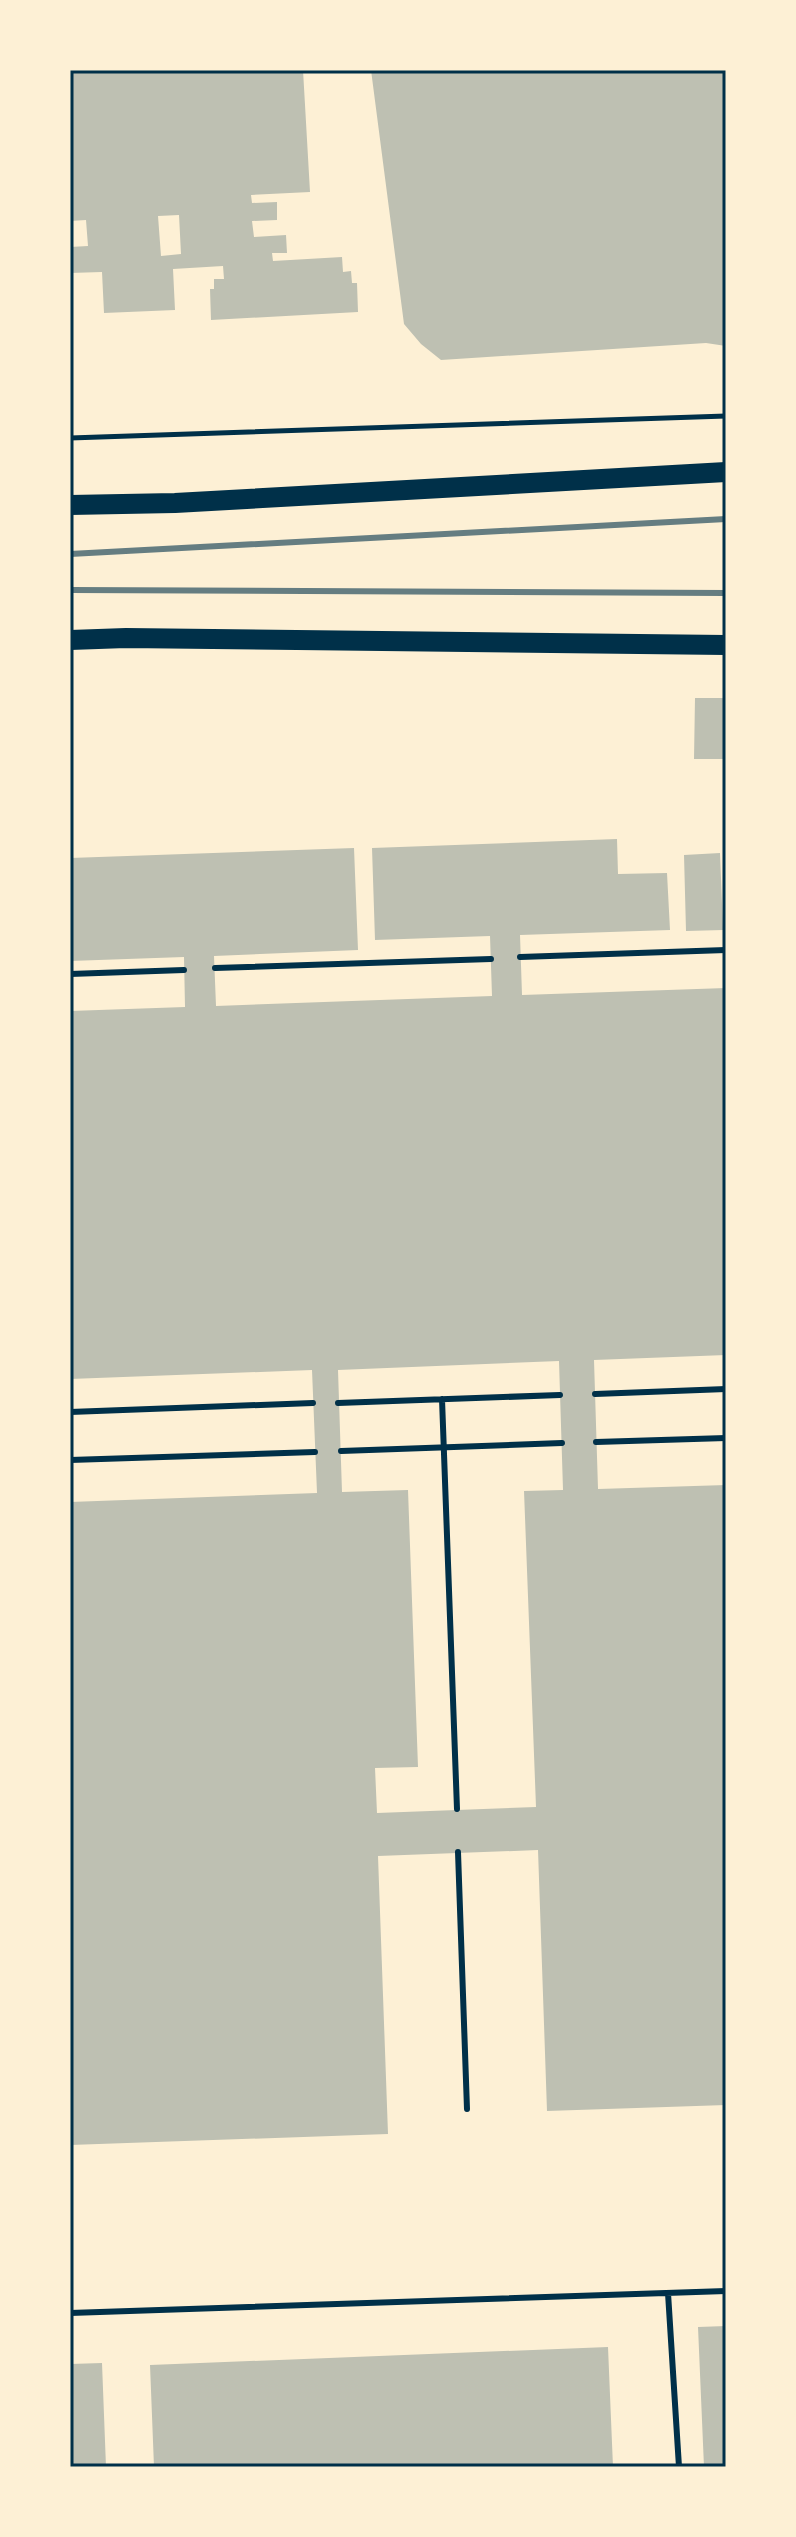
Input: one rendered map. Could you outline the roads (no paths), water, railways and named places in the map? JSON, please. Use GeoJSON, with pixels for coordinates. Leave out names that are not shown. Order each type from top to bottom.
{"type":"FeatureCollection","features":[{"type":"Feature","properties":{"kind":"main road"},"geometry":{"type":"LineString","coordinates":[[70,505],[175,503],[726,472]]}},
{"type":"Feature","properties":{"kind":"main road"},"geometry":{"type":"LineString","coordinates":[[70,640],[126,638],[726,645]]}},
{"type":"Feature","properties":{"kind":"lane"},"geometry":{"type":"LineString","coordinates":[[520,957],[726,950]]}},
{"type":"Feature","properties":{"kind":"lane"},"geometry":{"type":"LineString","coordinates":[[215,968],[491,959]]}},
{"type":"Feature","properties":{"kind":"lane"},"geometry":{"type":"LineString","coordinates":[[70,974],[184,970]]}},
{"type":"Feature","properties":{"kind":"lane"},"geometry":{"type":"LineString","coordinates":[[595,1394],[726,1389]]}},
{"type":"Feature","properties":{"kind":"lane"},"geometry":{"type":"LineString","coordinates":[[338,1403],[560,1395]]}},
{"type":"Feature","properties":{"kind":"lane"},"geometry":{"type":"LineString","coordinates":[[442,1399],[457,1809]]}},
{"type":"Feature","properties":{"kind":"lane"},"geometry":{"type":"LineString","coordinates":[[70,1412],[313,1403]]}},
{"type":"Feature","properties":{"kind":"lane"},"geometry":{"type":"LineString","coordinates":[[596,1442],[726,1438]]}},
{"type":"Feature","properties":{"kind":"lane"},"geometry":{"type":"LineString","coordinates":[[341,1451],[562,1443]]}},
{"type":"Feature","properties":{"kind":"lane"},"geometry":{"type":"LineString","coordinates":[[70,1460],[315,1452]]}},
{"type":"Feature","properties":{"kind":"lane"},"geometry":{"type":"LineString","coordinates":[[458,1852],[467,2109]]}},
{"type":"Feature","properties":{"kind":"lane"},"geometry":{"type":"LineString","coordinates":[[70,2313],[726,2291]]}},
{"type":"Feature","properties":{"kind":"lane"},"geometry":{"type":"LineString","coordinates":[[668,2293],[679,2467]]}},
{"type":"Feature","properties":{"kind":"railway"},"geometry":{"type":"LineString","coordinates":[[70,554],[726,519]]}},
{"type":"Feature","properties":{"kind":"railway"},"geometry":{"type":"LineString","coordinates":[[70,590],[726,593]]}}]}
